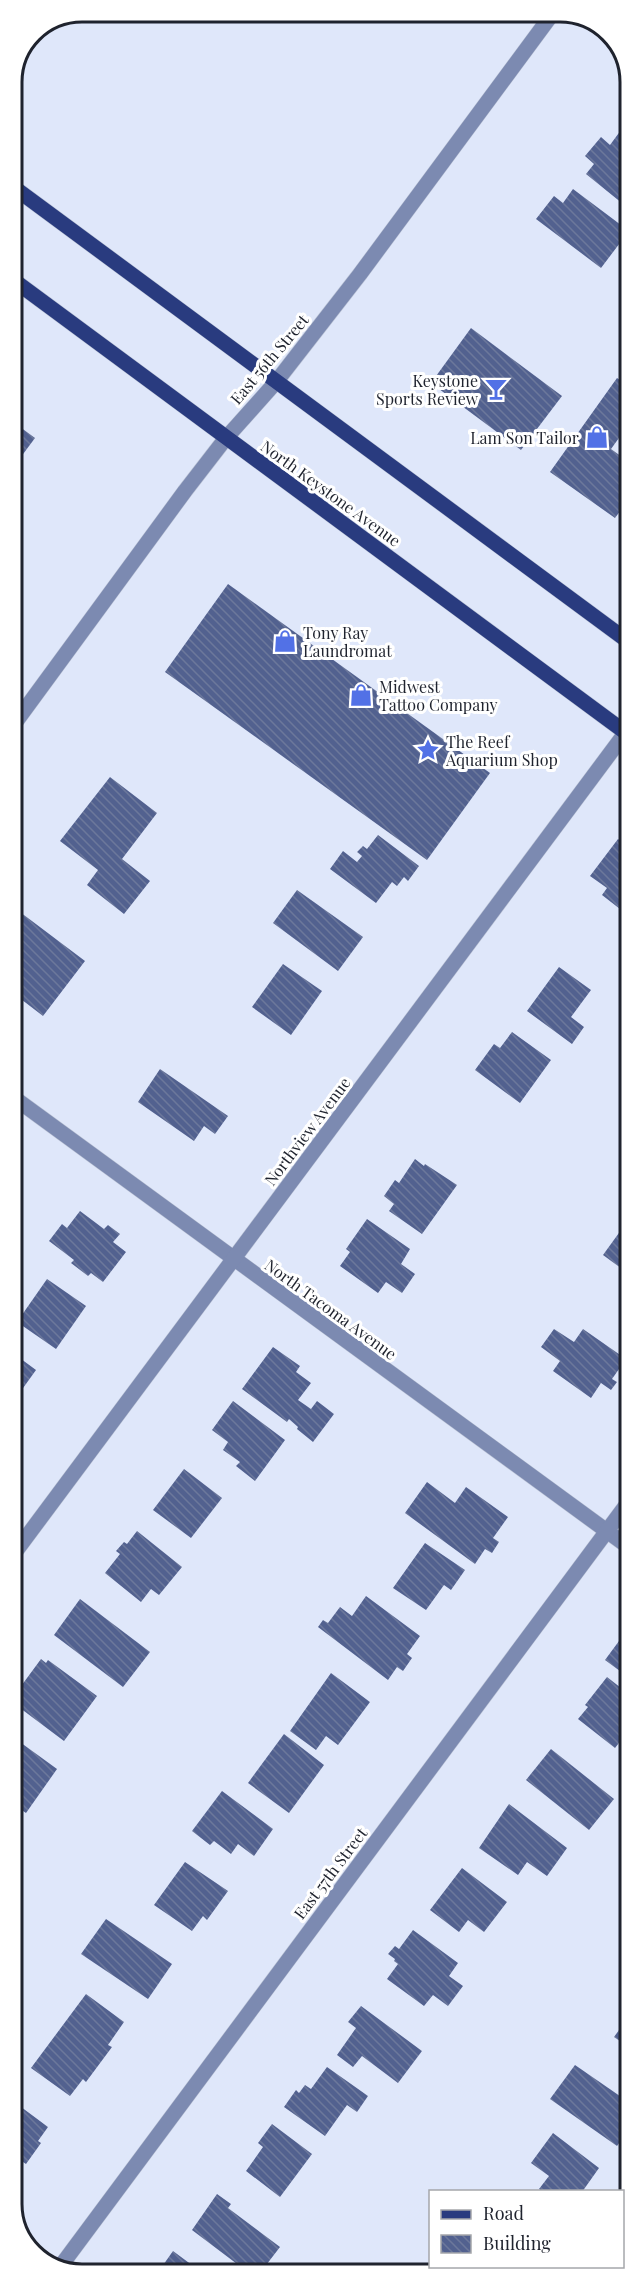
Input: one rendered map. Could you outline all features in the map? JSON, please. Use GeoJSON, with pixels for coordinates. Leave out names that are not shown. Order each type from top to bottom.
{"type":"FeatureCollection","features":[{"type":"Feature","properties":{"kind":"main road"},"geometry":{"type":"LineString","coordinates":[[22,193],[620,635]]}},
{"type":"Feature","properties":{"kind":"main road","name":"North Keystone Avenue"},"geometry":{"type":"LineString","coordinates":[[22,286],[620,726]]}},
{"type":"Feature","properties":{"kind":"street","name":"East 56th Street"},"geometry":{"type":"LineString","coordinates":[[22,713],[226,438],[276,382],[402,219],[546,23]]}},
{"type":"Feature","properties":{"kind":"street","name":"Northview Avenue"},"geometry":{"type":"LineString","coordinates":[[22,1543],[620,743]]}},
{"type":"Feature","properties":{"kind":"street","name":"North Tacoma Avenue"},"geometry":{"type":"LineString","coordinates":[[22,1104],[620,1541]]}},
{"type":"Feature","properties":{"kind":"street","name":"East 57th Street"},"geometry":{"type":"LineString","coordinates":[[64,2260],[620,1513]]}},
{"type":"Feature","properties":{"kind":"building"},"geometry":{"type":"Polygon","coordinates":[[[620,131],[620,202],[586,174],[594,164],[585,156],[601,137],[610,145],[620,131]]]}},
{"type":"Feature","properties":{"kind":"building"},"geometry":{"type":"Polygon","coordinates":[[[573,189],[620,224],[620,243],[601,268],[536,219],[554,196],[563,203],[573,189]]]}},
{"type":"Feature","properties":{"kind":"building","name":"Keystone Sports Review"},"geometry":{"type":"Polygon","coordinates":[[[471,328],[562,396],[521,450],[431,383],[471,328]]]}},
{"type":"Feature","properties":{"kind":"building","name":"Lam Son Tailor"},"geometry":{"type":"Polygon","coordinates":[[[617,378],[620,380],[620,436],[611,449],[620,456],[620,511],[615,518],[550,472],[617,378]]]}},
{"type":"Feature","properties":{"kind":"building"},"geometry":{"type":"Polygon","coordinates":[[[22,428],[35,438],[22,456],[22,428]]]}},
{"type":"Feature","properties":{"kind":"building"},"geometry":{"type":"Polygon","coordinates":[[[228,584],[490,773],[427,860],[165,672],[228,584]]]}},
{"type":"Feature","properties":{"kind":"building"},"geometry":{"type":"Polygon","coordinates":[[[110,777],[157,813],[122,859],[150,881],[124,914],[87,885],[98,870],[60,841],[110,777]]]}},
{"type":"Feature","properties":{"kind":"building"},"geometry":{"type":"Polygon","coordinates":[[[378,835],[419,866],[408,881],[404,877],[397,886],[392,882],[376,903],[330,869],[343,851],[357,862],[362,856],[357,852],[363,846],[367,849],[378,835]]]}},
{"type":"Feature","properties":{"kind":"building"},"geometry":{"type":"Polygon","coordinates":[[[618,839],[620,841],[620,909],[602,895],[607,888],[590,876],[618,839]]]}},
{"type":"Feature","properties":{"kind":"building"},"geometry":{"type":"Polygon","coordinates":[[[297,890],[363,937],[338,971],[273,923],[297,890]]]}},
{"type":"Feature","properties":{"kind":"building"},"geometry":{"type":"Polygon","coordinates":[[[22,914],[85,961],[43,1016],[22,1000],[22,914]]]}},
{"type":"Feature","properties":{"kind":"building"},"geometry":{"type":"Polygon","coordinates":[[[283,964],[322,991],[291,1035],[252,1007],[283,964]]]}},
{"type":"Feature","properties":{"kind":"building"},"geometry":{"type":"Polygon","coordinates":[[[559,967],[591,990],[571,1017],[584,1027],[572,1044],[527,1011],[559,967]]]}},
{"type":"Feature","properties":{"kind":"building"},"geometry":{"type":"Polygon","coordinates":[[[512,1032],[551,1060],[520,1103],[475,1070],[494,1044],[500,1048],[512,1032]]]}},
{"type":"Feature","properties":{"kind":"building"},"geometry":{"type":"Polygon","coordinates":[[[160,1069],[228,1116],[215,1134],[204,1126],[194,1141],[138,1102],[160,1069]]]}},
{"type":"Feature","properties":{"kind":"building"},"geometry":{"type":"Polygon","coordinates":[[[415,1159],[457,1185],[422,1234],[389,1211],[394,1204],[384,1196],[395,1180],[399,1183],[415,1159]]]}},
{"type":"Feature","properties":{"kind":"building"},"geometry":{"type":"Polygon","coordinates":[[[80,1211],[104,1229],[108,1225],[120,1234],[113,1242],[126,1252],[103,1282],[91,1273],[88,1276],[71,1263],[74,1260],[49,1241],[62,1224],[67,1228],[80,1211]]]}},
{"type":"Feature","properties":{"kind":"building"},"geometry":{"type":"Polygon","coordinates":[[[367,1219],[410,1249],[401,1264],[415,1274],[402,1293],[386,1282],[378,1293],[340,1266],[350,1252],[346,1249],[367,1219]]]}},
{"type":"Feature","properties":{"kind":"building"},"geometry":{"type":"Polygon","coordinates":[[[620,1231],[620,1267],[603,1255],[620,1231]]]}},
{"type":"Feature","properties":{"kind":"building"},"geometry":{"type":"Polygon","coordinates":[[[47,1279],[86,1306],[56,1349],[22,1325],[22,1315],[47,1279]]]}},
{"type":"Feature","properties":{"kind":"building"},"geometry":{"type":"Polygon","coordinates":[[[554,1329],[574,1342],[583,1329],[620,1355],[620,1368],[612,1379],[617,1382],[611,1390],[601,1383],[591,1398],[553,1371],[560,1361],[541,1347],[554,1329]]]}},
{"type":"Feature","properties":{"kind":"building"},"geometry":{"type":"Polygon","coordinates":[[[273,1347],[300,1366],[296,1372],[311,1383],[298,1400],[311,1409],[317,1401],[334,1414],[313,1442],[289,1419],[287,1422],[242,1389],[273,1347]]]}},
{"type":"Feature","properties":{"kind":"building"},"geometry":{"type":"Polygon","coordinates":[[[22,1360],[36,1370],[22,1389],[22,1360]]]}},
{"type":"Feature","properties":{"kind":"building"},"geometry":{"type":"Polygon","coordinates":[[[233,1401],[285,1440],[255,1481],[236,1466],[240,1462],[223,1450],[228,1442],[212,1430],[233,1401]]]}},
{"type":"Feature","properties":{"kind":"building"},"geometry":{"type":"Polygon","coordinates":[[[184,1469],[222,1498],[191,1538],[153,1510],[184,1469]]]}},
{"type":"Feature","properties":{"kind":"building"},"geometry":{"type":"Polygon","coordinates":[[[427,1482],[455,1503],[466,1487],[508,1517],[493,1538],[499,1542],[492,1553],[485,1549],[475,1564],[405,1513],[427,1482]]]}},
{"type":"Feature","properties":{"kind":"building"},"geometry":{"type":"Polygon","coordinates":[[[137,1531],[182,1567],[159,1595],[151,1589],[141,1602],[105,1573],[120,1554],[116,1551],[124,1542],[127,1544],[137,1531]]]}},
{"type":"Feature","properties":{"kind":"building"},"geometry":{"type":"Polygon","coordinates":[[[425,1543],[465,1570],[451,1590],[444,1585],[426,1610],[393,1588],[425,1543]]]}},
{"type":"Feature","properties":{"kind":"building"},"geometry":{"type":"Polygon","coordinates":[[[366,1596],[420,1636],[407,1654],[412,1658],[403,1671],[397,1667],[388,1680],[318,1627],[323,1620],[328,1623],[340,1607],[352,1616],[366,1596]]]}},
{"type":"Feature","properties":{"kind":"building"},"geometry":{"type":"Polygon","coordinates":[[[80,1599],[150,1652],[123,1687],[54,1635],[80,1599]]]}},
{"type":"Feature","properties":{"kind":"building"},"geometry":{"type":"Polygon","coordinates":[[[619,1641],[620,1642],[620,1671],[605,1660],[619,1641]]]}},
{"type":"Feature","properties":{"kind":"building"},"geometry":{"type":"Polygon","coordinates":[[[41,1659],[46,1663],[48,1660],[97,1696],[64,1741],[22,1710],[22,1685],[41,1659]]]}},
{"type":"Feature","properties":{"kind":"building"},"geometry":{"type":"Polygon","coordinates":[[[331,1673],[370,1702],[338,1745],[326,1736],[316,1750],[290,1731],[331,1673]]]}},
{"type":"Feature","properties":{"kind":"building"},"geometry":{"type":"Polygon","coordinates":[[[607,1677],[620,1687],[620,1742],[615,1748],[578,1719],[588,1707],[585,1705],[607,1677]]]}},
{"type":"Feature","properties":{"kind":"building"},"geometry":{"type":"Polygon","coordinates":[[[284,1734],[324,1765],[289,1813],[248,1783],[284,1734]]]}},
{"type":"Feature","properties":{"kind":"building"},"geometry":{"type":"Polygon","coordinates":[[[22,1744],[57,1769],[26,1813],[22,1810],[22,1744]]]}},
{"type":"Feature","properties":{"kind":"building"},"geometry":{"type":"Polygon","coordinates":[[[551,1749],[614,1799],[589,1830],[526,1780],[551,1749]]]}},
{"type":"Feature","properties":{"kind":"building"},"geometry":{"type":"Polygon","coordinates":[[[222,1791],[273,1829],[254,1856],[238,1844],[231,1854],[214,1841],[210,1845],[192,1831],[222,1791]]]}},
{"type":"Feature","properties":{"kind":"building"},"geometry":{"type":"Polygon","coordinates":[[[509,1804],[567,1848],[547,1876],[527,1862],[518,1875],[479,1848],[509,1804]]]}},
{"type":"Feature","properties":{"kind":"building"},"geometry":{"type":"Polygon","coordinates":[[[185,1862],[228,1891],[207,1920],[203,1916],[192,1931],[154,1905],[185,1862]]]}},
{"type":"Feature","properties":{"kind":"building"},"geometry":{"type":"Polygon","coordinates":[[[462,1868],[507,1902],[484,1932],[468,1920],[459,1932],[430,1910],[462,1868]]]}},
{"type":"Feature","properties":{"kind":"building"},"geometry":{"type":"Polygon","coordinates":[[[106,1919],[172,1964],[148,1999],[81,1954],[106,1919]]]}},
{"type":"Feature","properties":{"kind":"building"},"geometry":{"type":"Polygon","coordinates":[[[413,1930],[458,1963],[449,1976],[463,1986],[448,2006],[433,1995],[424,2006],[387,1979],[398,1964],[388,1954],[395,1946],[399,1949],[413,1930]]]}},
{"type":"Feature","properties":{"kind":"building"},"geometry":{"type":"Polygon","coordinates":[[[86,1994],[124,2022],[108,2045],[112,2047],[86,2082],[83,2079],[70,2096],[31,2068],[86,1994]]]}},
{"type":"Feature","properties":{"kind":"building"},"geometry":{"type":"Polygon","coordinates":[[[361,2006],[422,2051],[398,2083],[362,2056],[353,2067],[337,2055],[356,2028],[348,2022],[361,2006]]]}},
{"type":"Feature","properties":{"kind":"building"},"geometry":{"type":"Polygon","coordinates":[[[620,2029],[620,2041],[614,2037],[620,2029]]]}},
{"type":"Feature","properties":{"kind":"building"},"geometry":{"type":"Polygon","coordinates":[[[575,2065],[620,2096],[620,2142],[617,2146],[550,2099],[575,2065]]]}},
{"type":"Feature","properties":{"kind":"building"},"geometry":{"type":"Polygon","coordinates":[[[327,2067],[368,2096],[357,2112],[347,2105],[325,2136],[284,2107],[296,2090],[299,2093],[305,2085],[311,2089],[327,2067]]]}},
{"type":"Feature","properties":{"kind":"building"},"geometry":{"type":"Polygon","coordinates":[[[22,2108],[48,2127],[38,2141],[41,2143],[26,2164],[23,2162],[22,2108]]]}},
{"type":"Feature","properties":{"kind":"building"},"geometry":{"type":"Polygon","coordinates":[[[272,2124],[312,2154],[280,2197],[246,2171],[263,2147],[258,2143],[272,2124]]]}},
{"type":"Feature","properties":{"kind":"building"},"geometry":{"type":"Polygon","coordinates":[[[553,2133],[599,2168],[583,2190],[540,2190],[549,2176],[531,2163],[553,2133]]]}},
{"type":"Feature","properties":{"kind":"building"},"geometry":{"type":"Polygon","coordinates":[[[217,2194],[231,2204],[228,2208],[280,2247],[267,2263],[236,2263],[192,2230],[217,2194]]]}},
{"type":"Feature","properties":{"kind":"building"},"geometry":{"type":"Polygon","coordinates":[[[173,2251],[189,2263],[164,2263],[173,2251]]]}},
{"type":"Feature","properties":{"kind":"place","name":"Keystone Sports Review"},"geometry":{"type":"Point","coordinates":[496,389]}},
{"type":"Feature","properties":{"kind":"place","name":"Lam Son Tailor"},"geometry":{"type":"Point","coordinates":[597,437]}},
{"type":"Feature","properties":{"kind":"place","name":"Tony Ray Laundromat"},"geometry":{"type":"Point","coordinates":[285,641]}},
{"type":"Feature","properties":{"kind":"place","name":"Midwest Tattoo Company"},"geometry":{"type":"Point","coordinates":[361,695]}},
{"type":"Feature","properties":{"kind":"place","name":"The Reef Aquarium Shop"},"geometry":{"type":"Point","coordinates":[428,750]}}]}
